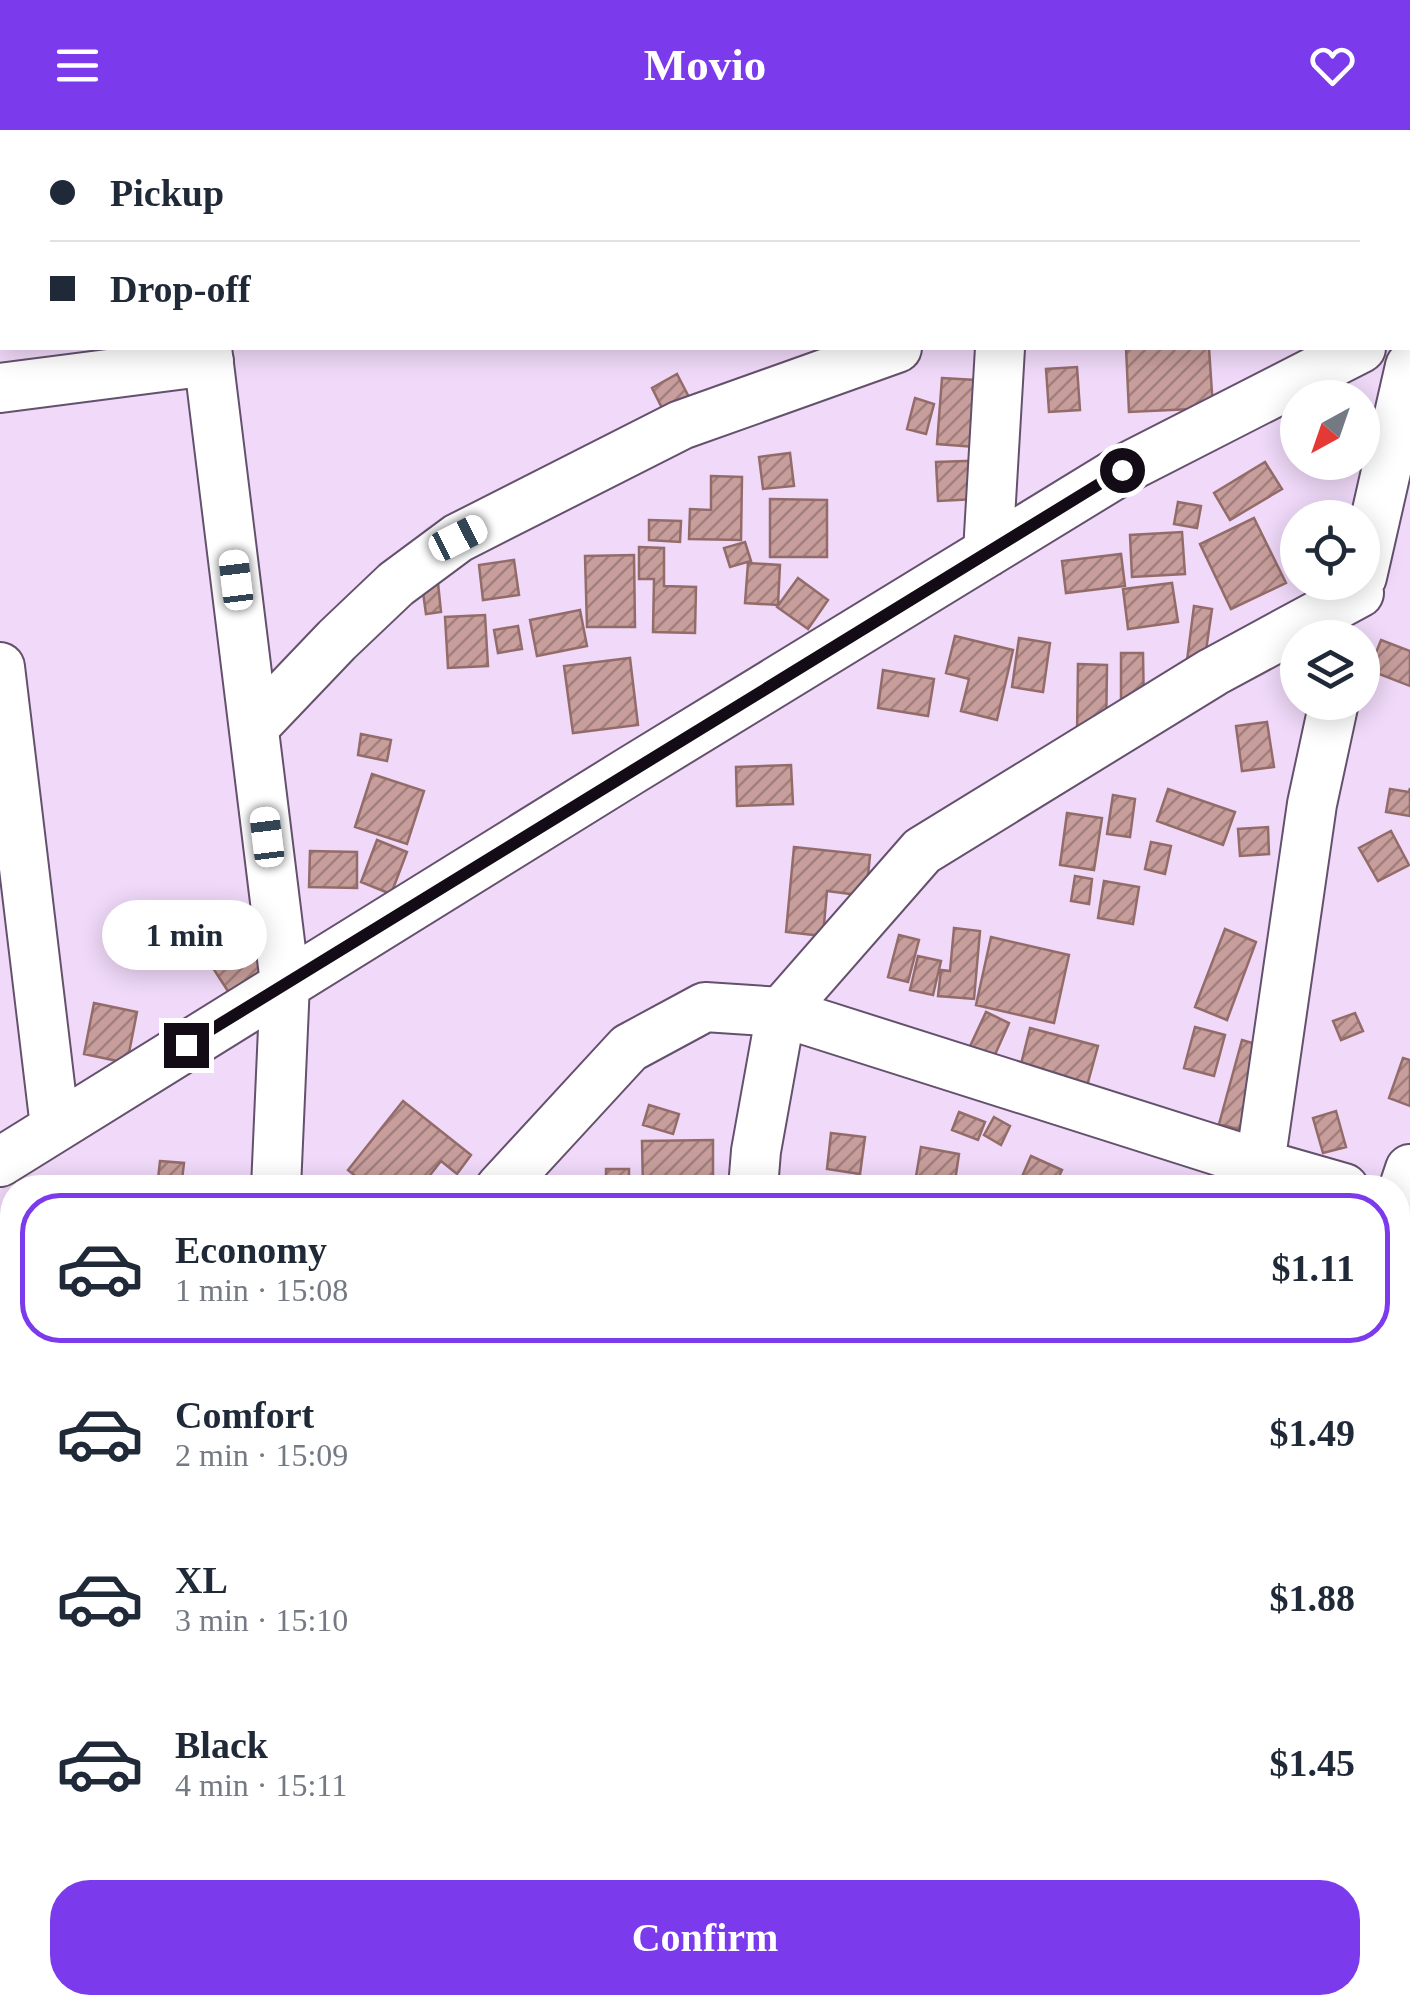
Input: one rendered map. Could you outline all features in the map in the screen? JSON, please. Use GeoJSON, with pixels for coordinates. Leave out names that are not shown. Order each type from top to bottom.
{"type":"FeatureCollection","features":[{"type":"Feature","properties":{"kind":"street"},"geometry":{"type":"LineString","coordinates":[[254,727],[396,584],[458,538],[681,425],[891,350]]}},
{"type":"Feature","properties":{"kind":"street"},"geometry":{"type":"LineString","coordinates":[[988,552],[1000,350]]}},
{"type":"Feature","properties":{"kind":"street"},"geometry":{"type":"LineString","coordinates":[[0,1162],[1122,470],[1358,350]]}},
{"type":"Feature","properties":{"kind":"street"},"geometry":{"type":"LineString","coordinates":[[0,388],[213,352],[285,983],[277,1175]]}},
{"type":"Feature","properties":{"kind":"street"},"geometry":{"type":"LineString","coordinates":[[1380,500],[1410,366]]}},
{"type":"Feature","properties":{"kind":"street"},"geometry":{"type":"LineString","coordinates":[[754,1175],[781,1012],[922,851],[1214,672],[1354,600]]}},
{"type":"Feature","properties":{"kind":"street"},"geometry":{"type":"LineString","coordinates":[[0,667],[16,929],[55,1127]]}},
{"type":"Feature","properties":{"kind":"street"},"geometry":{"type":"LineString","coordinates":[[1260,1164],[1312,804],[1330,720]]}},
{"type":"Feature","properties":{"kind":"street"},"geometry":{"type":"LineString","coordinates":[[512,1175],[629,1048],[706,1007],[781,1012],[1298,1175]]}},
{"type":"Feature","properties":{"kind":"building"},"geometry":{"type":"Polygon","coordinates":[[[1126,350],[1209,350],[1213,408],[1129,412],[1126,350]]]}},
{"type":"Feature","properties":{"kind":"building"},"geometry":{"type":"Polygon","coordinates":[[[1077,367],[1080,410],[1049,412],[1046,369],[1077,367]]]}},
{"type":"Feature","properties":{"kind":"building"},"geometry":{"type":"Polygon","coordinates":[[[677,374],[692,403],[666,416],[652,388],[677,374]]]}},
{"type":"Feature","properties":{"kind":"building"},"geometry":{"type":"Polygon","coordinates":[[[942,378],[993,381],[988,448],[937,444],[942,378]]]}},
{"type":"Feature","properties":{"kind":"building"},"geometry":{"type":"Polygon","coordinates":[[[915,398],[934,404],[926,434],[907,429],[915,398]]]}},
{"type":"Feature","properties":{"kind":"building"},"geometry":{"type":"Polygon","coordinates":[[[790,453],[794,486],[763,489],[759,457],[790,453]]]}},
{"type":"Feature","properties":{"kind":"building"},"geometry":{"type":"Polygon","coordinates":[[[995,460],[997,498],[938,501],[936,462],[995,460]]]}},
{"type":"Feature","properties":{"kind":"building"},"geometry":{"type":"Polygon","coordinates":[[[1265,462],[1282,489],[1230,520],[1214,493],[1265,462]]]}},
{"type":"Feature","properties":{"kind":"building"},"geometry":{"type":"Polygon","coordinates":[[[711,476],[742,477],[741,540],[689,539],[690,509],[711,510],[711,476]]]}},
{"type":"Feature","properties":{"kind":"building"},"geometry":{"type":"Polygon","coordinates":[[[770,499],[827,500],[827,557],[770,557],[770,499]]]}},
{"type":"Feature","properties":{"kind":"building"},"geometry":{"type":"Polygon","coordinates":[[[1178,502],[1201,506],[1197,528],[1174,524],[1178,502]]]}},
{"type":"Feature","properties":{"kind":"building"},"geometry":{"type":"Polygon","coordinates":[[[1254,518],[1280,571],[1280,586],[1231,609],[1200,544],[1254,518]]]}},
{"type":"Feature","properties":{"kind":"building"},"geometry":{"type":"Polygon","coordinates":[[[649,520],[681,521],[680,542],[649,540],[649,520]]]}},
{"type":"Feature","properties":{"kind":"building"},"geometry":{"type":"Polygon","coordinates":[[[1182,532],[1185,574],[1132,577],[1130,535],[1182,532]]]}},
{"type":"Feature","properties":{"kind":"building"},"geometry":{"type":"Polygon","coordinates":[[[745,542],[751,561],[730,567],[724,548],[745,542]]]}},
{"type":"Feature","properties":{"kind":"building"},"geometry":{"type":"Polygon","coordinates":[[[639,547],[664,548],[664,586],[696,587],[695,633],[653,632],[654,579],[639,579],[639,547]]]}},
{"type":"Feature","properties":{"kind":"building"},"geometry":{"type":"Polygon","coordinates":[[[1121,554],[1125,586],[1066,593],[1062,561],[1121,554]]]}},
{"type":"Feature","properties":{"kind":"building"},"geometry":{"type":"Polygon","coordinates":[[[634,555],[635,627],[587,627],[585,556],[634,555]]]}},
{"type":"Feature","properties":{"kind":"building"},"geometry":{"type":"Polygon","coordinates":[[[514,560],[519,595],[483,600],[479,565],[514,560]]]}},
{"type":"Feature","properties":{"kind":"building"},"geometry":{"type":"Polygon","coordinates":[[[748,563],[780,565],[778,605],[745,603],[748,563]]]}},
{"type":"Feature","properties":{"kind":"building"},"geometry":{"type":"Polygon","coordinates":[[[798,578],[828,600],[808,629],[777,607],[798,578]]]}},
{"type":"Feature","properties":{"kind":"building"},"geometry":{"type":"Polygon","coordinates":[[[438,583],[441,612],[426,614],[422,585],[438,583]]]}},
{"type":"Feature","properties":{"kind":"building"},"geometry":{"type":"Polygon","coordinates":[[[1172,583],[1178,622],[1128,629],[1123,589],[1172,583]]]}},
{"type":"Feature","properties":{"kind":"building"},"geometry":{"type":"Polygon","coordinates":[[[1194,606],[1212,609],[1202,678],[1185,676],[1194,606]]]}},
{"type":"Feature","properties":{"kind":"building"},"geometry":{"type":"Polygon","coordinates":[[[580,610],[587,646],[537,656],[530,620],[580,610]]]}},
{"type":"Feature","properties":{"kind":"building"},"geometry":{"type":"Polygon","coordinates":[[[485,615],[488,666],[448,668],[445,617],[485,615]]]}},
{"type":"Feature","properties":{"kind":"building"},"geometry":{"type":"Polygon","coordinates":[[[518,626],[522,649],[498,653],[494,630],[518,626]]]}},
{"type":"Feature","properties":{"kind":"building"},"geometry":{"type":"Polygon","coordinates":[[[955,636],[1013,650],[997,720],[961,711],[969,679],[946,673],[955,636]]]}},
{"type":"Feature","properties":{"kind":"building"},"geometry":{"type":"Polygon","coordinates":[[[1019,638],[1050,643],[1043,692],[1012,687],[1019,638]]]}},
{"type":"Feature","properties":{"kind":"building"},"geometry":{"type":"Polygon","coordinates":[[[1380,642],[1410,651],[1410,686],[1380,674],[1380,642]]]}},
{"type":"Feature","properties":{"kind":"building"},"geometry":{"type":"Polygon","coordinates":[[[1121,653],[1143,653],[1144,712],[1121,712],[1121,653]]]}},
{"type":"Feature","properties":{"kind":"building"},"geometry":{"type":"Polygon","coordinates":[[[630,658],[638,725],[573,733],[564,666],[630,658]]]}},
{"type":"Feature","properties":{"kind":"building"},"geometry":{"type":"Polygon","coordinates":[[[1078,664],[1107,665],[1106,737],[1077,737],[1078,664]]]}},
{"type":"Feature","properties":{"kind":"building"},"geometry":{"type":"Polygon","coordinates":[[[883,670],[934,679],[928,716],[878,708],[883,670]]]}},
{"type":"Feature","properties":{"kind":"building"},"geometry":{"type":"Polygon","coordinates":[[[1267,722],[1274,767],[1242,771],[1236,726],[1267,722]]]}},
{"type":"Feature","properties":{"kind":"building"},"geometry":{"type":"Polygon","coordinates":[[[361,734],[391,740],[387,761],[358,755],[361,734]]]}},
{"type":"Feature","properties":{"kind":"building"},"geometry":{"type":"Polygon","coordinates":[[[791,765],[793,804],[737,806],[736,767],[791,765]]]}},
{"type":"Feature","properties":{"kind":"building"},"geometry":{"type":"Polygon","coordinates":[[[372,774],[424,791],[407,844],[355,827],[372,774]]]}},
{"type":"Feature","properties":{"kind":"building"},"geometry":{"type":"Polygon","coordinates":[[[1410,788],[1410,816],[1386,812],[1390,789],[1409,792],[1410,788]]]}},
{"type":"Feature","properties":{"kind":"building"},"geometry":{"type":"Polygon","coordinates":[[[1168,789],[1235,812],[1223,845],[1157,821],[1168,789]]]}},
{"type":"Feature","properties":{"kind":"building"},"geometry":{"type":"Polygon","coordinates":[[[1113,795],[1135,799],[1130,837],[1107,834],[1113,795]]]}},
{"type":"Feature","properties":{"kind":"building"},"geometry":{"type":"Polygon","coordinates":[[[1067,813],[1102,818],[1094,870],[1060,865],[1067,813]]]}},
{"type":"Feature","properties":{"kind":"building"},"geometry":{"type":"Polygon","coordinates":[[[1268,827],[1269,854],[1240,856],[1238,829],[1268,827]]]}},
{"type":"Feature","properties":{"kind":"building"},"geometry":{"type":"Polygon","coordinates":[[[1391,831],[1409,865],[1378,881],[1359,848],[1391,831]]]}},
{"type":"Feature","properties":{"kind":"building"},"geometry":{"type":"Polygon","coordinates":[[[377,840],[407,852],[391,894],[361,882],[377,840]]]}},
{"type":"Feature","properties":{"kind":"building"},"geometry":{"type":"Polygon","coordinates":[[[1151,842],[1171,846],[1165,874],[1145,869],[1151,842]]]}},
{"type":"Feature","properties":{"kind":"building"},"geometry":{"type":"Polygon","coordinates":[[[794,847],[870,855],[866,896],[827,891],[823,936],[786,932],[794,847]]]}},
{"type":"Feature","properties":{"kind":"building"},"geometry":{"type":"Polygon","coordinates":[[[310,851],[357,852],[357,888],[309,887],[310,851]]]}},
{"type":"Feature","properties":{"kind":"building"},"geometry":{"type":"Polygon","coordinates":[[[1075,876],[1092,879],[1089,904],[1071,901],[1075,876]]]}},
{"type":"Feature","properties":{"kind":"building"},"geometry":{"type":"Polygon","coordinates":[[[1104,881],[1139,887],[1133,924],[1098,918],[1104,881]]]}},
{"type":"Feature","properties":{"kind":"building"},"geometry":{"type":"Polygon","coordinates":[[[954,928],[980,931],[974,999],[938,996],[941,970],[950,971],[954,928]]]}},
{"type":"Feature","properties":{"kind":"building"},"geometry":{"type":"Polygon","coordinates":[[[1225,929],[1256,942],[1227,1020],[1195,1007],[1225,929]]]}},
{"type":"Feature","properties":{"kind":"building"},"geometry":{"type":"Polygon","coordinates":[[[899,935],[919,940],[908,982],[888,977],[899,935]]]}},
{"type":"Feature","properties":{"kind":"building"},"geometry":{"type":"Polygon","coordinates":[[[991,937],[1069,955],[1054,1023],[976,1005],[991,937]]]}},
{"type":"Feature","properties":{"kind":"building"},"geometry":{"type":"Polygon","coordinates":[[[249,939],[276,980],[237,1005],[211,965],[249,939]]]}},
{"type":"Feature","properties":{"kind":"building"},"geometry":{"type":"Polygon","coordinates":[[[918,956],[941,961],[933,995],[910,990],[918,956]]]}},
{"type":"Feature","properties":{"kind":"building"},"geometry":{"type":"Polygon","coordinates":[[[94,1003],[137,1012],[127,1063],[84,1054],[94,1003]]]}},
{"type":"Feature","properties":{"kind":"building"},"geometry":{"type":"Polygon","coordinates":[[[986,1012],[1009,1023],[989,1068],[965,1057],[986,1012]]]}},
{"type":"Feature","properties":{"kind":"building"},"geometry":{"type":"Polygon","coordinates":[[[1355,1013],[1363,1031],[1341,1040],[1333,1021],[1355,1013]]]}},
{"type":"Feature","properties":{"kind":"building"},"geometry":{"type":"Polygon","coordinates":[[[1195,1027],[1225,1035],[1214,1076],[1184,1068],[1195,1027]]]}},
{"type":"Feature","properties":{"kind":"building"},"geometry":{"type":"Polygon","coordinates":[[[1030,1028],[1098,1046],[1087,1086],[1020,1068],[1030,1028]]]}},
{"type":"Feature","properties":{"kind":"building"},"geometry":{"type":"Polygon","coordinates":[[[1242,1040],[1279,1051],[1256,1134],[1219,1124],[1242,1040]]]}},
{"type":"Feature","properties":{"kind":"building"},"geometry":{"type":"Polygon","coordinates":[[[1403,1058],[1410,1060],[1410,1106],[1389,1098],[1403,1058]]]}},
{"type":"Feature","properties":{"kind":"building"},"geometry":{"type":"Polygon","coordinates":[[[403,1101],[471,1155],[457,1174],[441,1161],[430,1175],[354,1175],[348,1170],[403,1101]]]}},
{"type":"Feature","properties":{"kind":"building"},"geometry":{"type":"Polygon","coordinates":[[[649,1105],[679,1114],[673,1134],[643,1125],[649,1105]]]}},
{"type":"Feature","properties":{"kind":"building"},"geometry":{"type":"Polygon","coordinates":[[[1336,1111],[1346,1147],[1323,1153],[1313,1118],[1336,1111]]]}},
{"type":"Feature","properties":{"kind":"building"},"geometry":{"type":"Polygon","coordinates":[[[959,1112],[985,1122],[978,1140],[952,1130],[959,1112]]]}},
{"type":"Feature","properties":{"kind":"building"},"geometry":{"type":"Polygon","coordinates":[[[994,1117],[1010,1126],[1001,1145],[984,1135],[994,1117]]]}},
{"type":"Feature","properties":{"kind":"building"},"geometry":{"type":"Polygon","coordinates":[[[831,1133],[865,1137],[860,1174],[827,1169],[831,1133]]]}},
{"type":"Feature","properties":{"kind":"building"},"geometry":{"type":"Polygon","coordinates":[[[713,1140],[713,1175],[643,1175],[642,1141],[713,1140]]]}},
{"type":"Feature","properties":{"kind":"building"},"geometry":{"type":"Polygon","coordinates":[[[921,1147],[959,1154],[956,1175],[916,1175],[921,1147]]]}},
{"type":"Feature","properties":{"kind":"building"},"geometry":{"type":"Polygon","coordinates":[[[1031,1156],[1062,1170],[1060,1175],[1023,1175],[1031,1156]]]}},
{"type":"Feature","properties":{"kind":"building"},"geometry":{"type":"Polygon","coordinates":[[[160,1161],[184,1163],[183,1175],[158,1175],[160,1161]]]}},
{"type":"Feature","properties":{"kind":"building"},"geometry":{"type":"Polygon","coordinates":[[[606,1169],[629,1169],[629,1175],[606,1175],[606,1169]]]}},
{"type":"Feature","properties":{"kind":"route"},"geometry":{"type":"LineString","coordinates":[[186,1045],[1122,470]]}}]}
